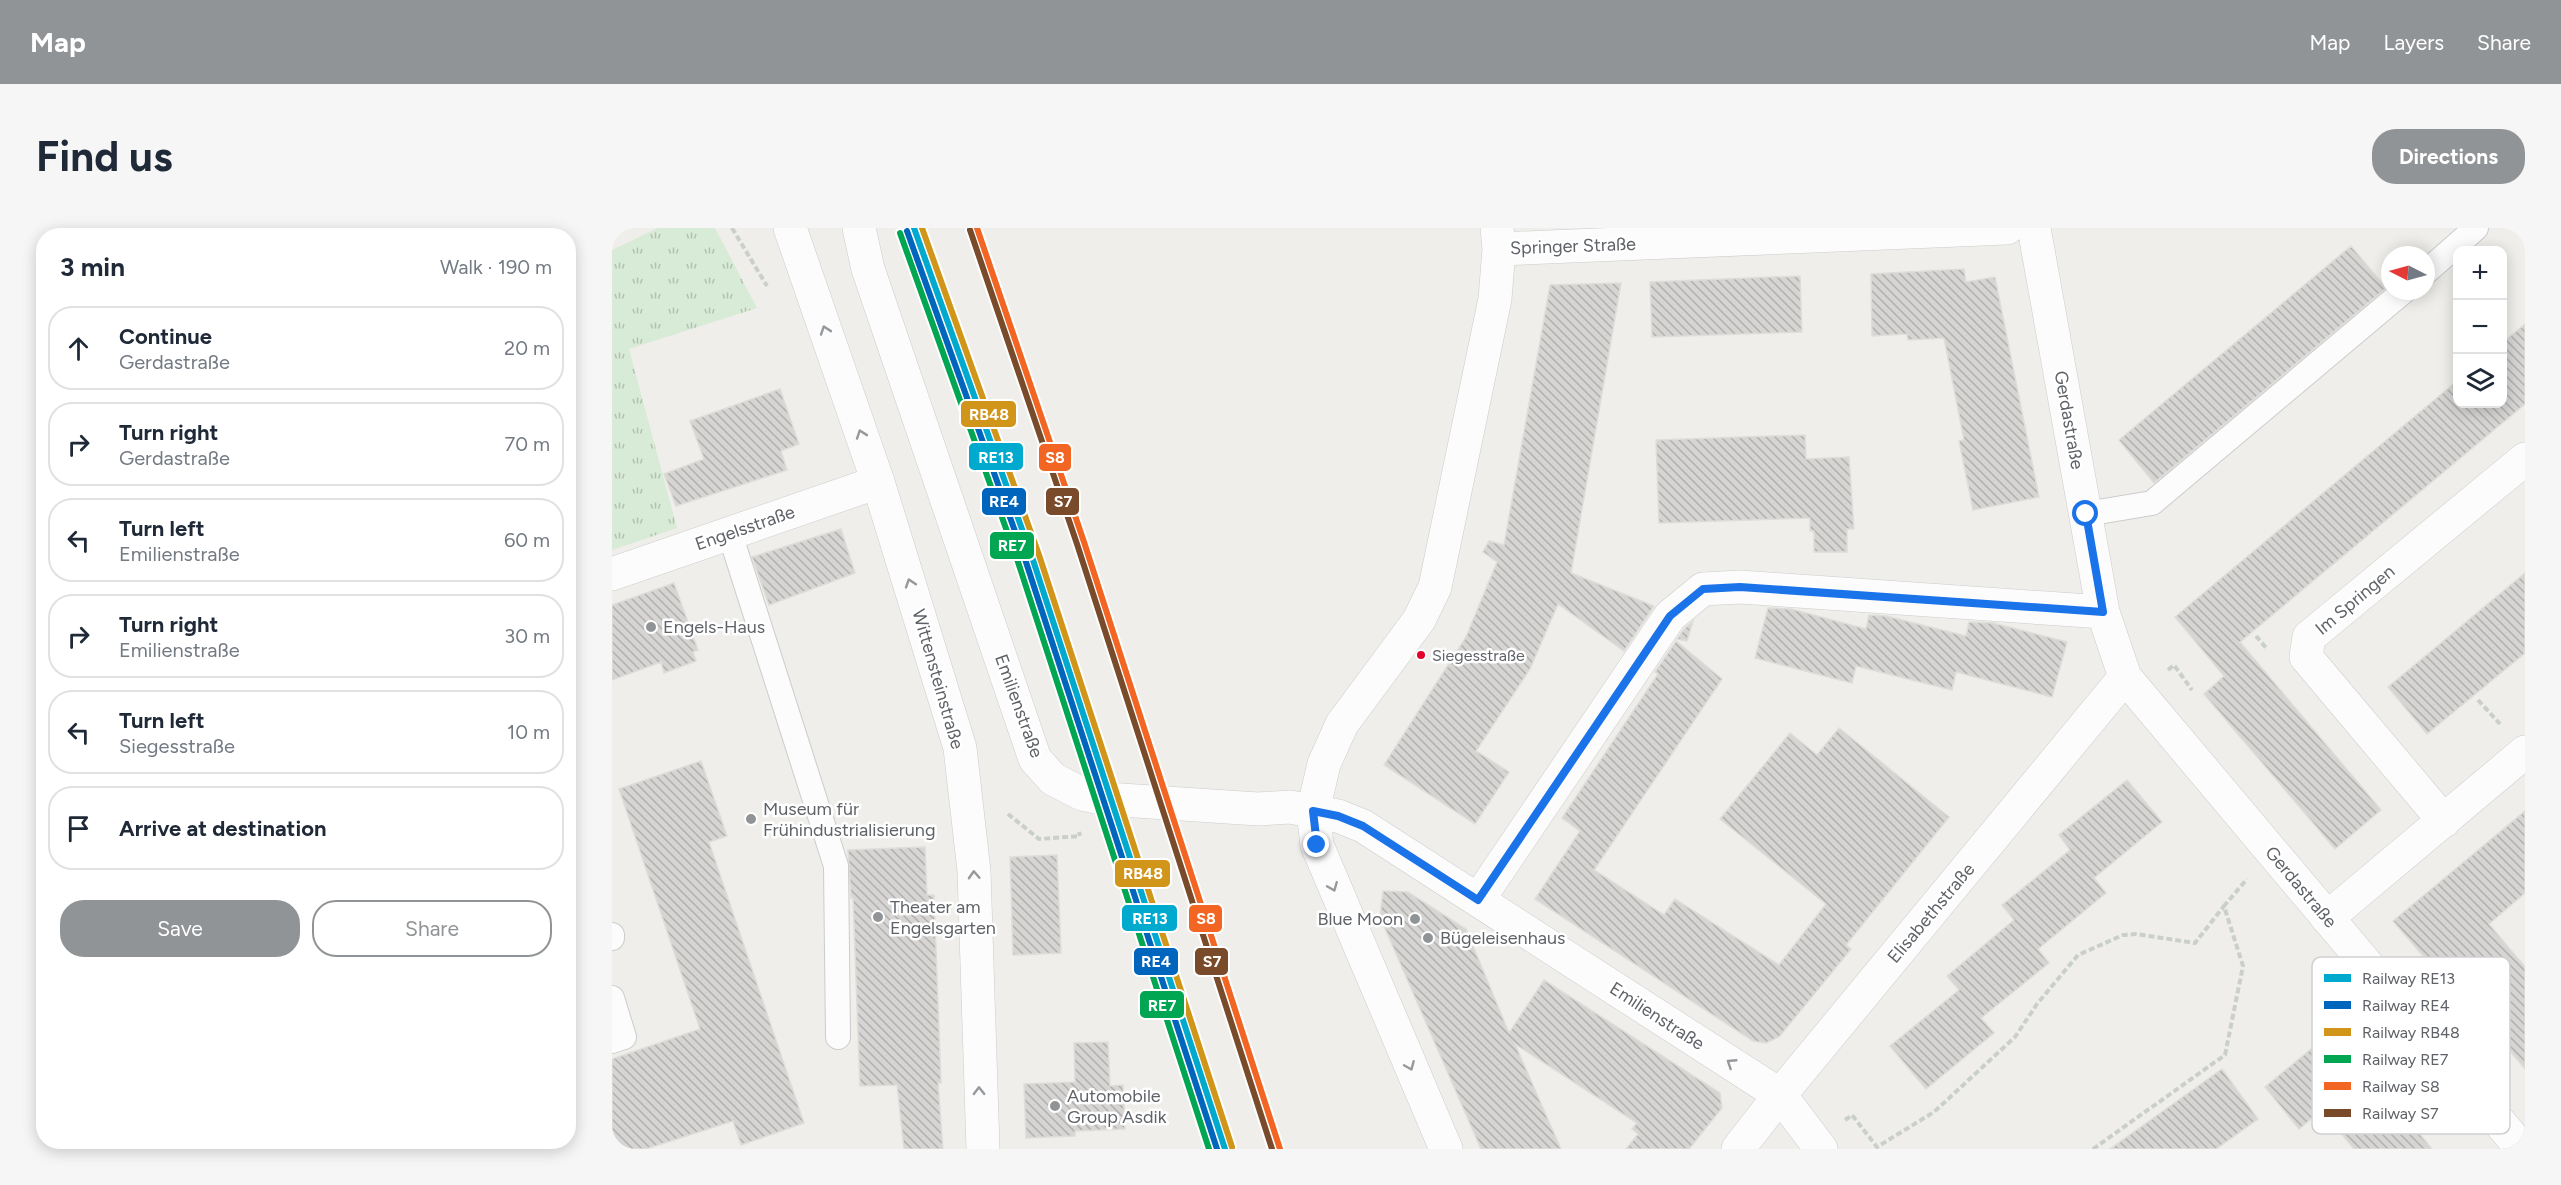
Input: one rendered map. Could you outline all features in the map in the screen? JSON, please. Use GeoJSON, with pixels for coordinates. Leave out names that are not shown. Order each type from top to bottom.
{"type":"FeatureCollection","features":[{"type":"Feature","properties":{"kind":"street","name":"Wittensteinstraße"},"geometry":{"type":"LineString","coordinates":[[790,228],[878,482],[960,748],[974,871],[983,1149]]}},
{"type":"Feature","properties":{"kind":"street","name":"Emilienstraße"},"geometry":{"type":"LineString","coordinates":[[843,228],[868,269]]}},
{"type":"Feature","properties":{"kind":"street","name":"Emilienstraße"},"geometry":{"type":"LineString","coordinates":[[859,228],[868,269],[1035,759],[1053,779],[1083,794],[1106,799],[1258,809],[1290,807],[1338,816],[1363,826],[1780,1095],[1821,1149]]}},
{"type":"Feature","properties":{"kind":"street","name":"Springer Straße"},"geometry":{"type":"LineString","coordinates":[[1498,238],[2007,228]]}},
{"type":"Feature","properties":{"kind":"street","name":"Gerdastraße"},"geometry":{"type":"LineString","coordinates":[[2034,228],[2103,612],[2125,677],[2360,957]]}},
{"type":"Feature","properties":{"kind":"street"},"geometry":{"type":"LineString","coordinates":[[1446,1149],[1317,845],[1313,811],[1324,764],[1342,724],[1419,620],[1436,587],[1495,299],[1498,238]]}},
{"type":"Feature","properties":{"kind":"street","name":"Im Springen"},"geometry":{"type":"LineString","coordinates":[[2444,821],[2306,657],[2309,637],[2525,459]]}},
{"type":"Feature","properties":{"kind":"street","name":"Engelsstraße"},"geometry":{"type":"LineString","coordinates":[[612,574],[878,482]]}},
{"type":"Feature","properties":{"kind":"street"},"geometry":{"type":"LineString","coordinates":[[1478,900],[1670,616],[1703,589],[1740,587],[2103,612]]}},
{"type":"Feature","properties":{"kind":"street","name":"Elisabethstraße"},"geometry":{"type":"LineString","coordinates":[[1738,1149],[2125,677]]}},
{"type":"Feature","properties":{"kind":"street"},"geometry":{"type":"LineString","coordinates":[[2327,918],[2444,821],[2515,740]]}},
{"type":"Feature","properties":{"kind":"street","name":"Gerdastraße"},"geometry":{"type":"LineString","coordinates":[[2509,1134],[2522,1149]]}},
{"type":"Feature","properties":{"kind":"lane"},"geometry":{"type":"LineString","coordinates":[[2435,264],[2476,228]]}},
{"type":"Feature","properties":{"kind":"lane"},"geometry":{"type":"LineString","coordinates":[[2086,514],[2152,503],[2393,300]]}},
{"type":"Feature","properties":{"kind":"lane"},"geometry":{"type":"LineString","coordinates":[[730,534],[836,866],[838,1037]]}},
{"type":"Feature","properties":{"kind":"lane"},"geometry":{"type":"LineString","coordinates":[[612,998],[624,1037],[612,1041]]}},
{"type":"Feature","properties":{"kind":"path"},"geometry":{"type":"LineString","coordinates":[[2256,636],[2263,644]]}},
{"type":"Feature","properties":{"kind":"path"},"geometry":{"type":"LineString","coordinates":[[2478,700],[2515,740]]}},
{"type":"Feature","properties":{"kind":"path"},"geometry":{"type":"LineString","coordinates":[[1006,806],[1009,816],[1038,838],[1054,838]]}},
{"type":"Feature","properties":{"kind":"path"},"geometry":{"type":"LineString","coordinates":[[1852,1115],[1877,1147],[1934,1112],[2015,1037],[2037,1004],[2079,955],[2123,935],[2136,934],[2195,943],[2270,851]]}},
{"type":"Feature","properties":{"kind":"path"},"geometry":{"type":"LineString","coordinates":[[2093,1149],[2225,1055],[2243,966],[2224,906]]}},
{"type":"Feature","properties":{"kind":"green space"},"geometry":{"type":"Polygon","coordinates":[[[658,228],[715,228],[757,308],[629,349],[677,528],[612,550],[612,250],[658,228]]]}},
{"type":"Feature","properties":{"kind":"building"},"geometry":{"type":"Polygon","coordinates":[[[2351,246],[2381,282],[2381,292],[2154,483],[2119,440],[2351,246]]]}},
{"type":"Feature","properties":{"kind":"building"},"geometry":{"type":"Polygon","coordinates":[[[1964,269],[1966,282],[1995,277],[2039,497],[1973,510],[1959,441],[1964,440],[1944,338],[1908,340],[1907,334],[1872,336],[1871,274],[1964,269]]]}},
{"type":"Feature","properties":{"kind":"building"},"geometry":{"type":"Polygon","coordinates":[[[1800,276],[1802,332],[1652,337],[1650,282],[1800,276]]]}},
{"type":"Feature","properties":{"kind":"building"},"geometry":{"type":"Polygon","coordinates":[[[1621,283],[1571,573],[1654,606],[1624,651],[1558,604],[1530,669],[1476,751],[1509,772],[1475,824],[1384,765],[1466,637],[1497,562],[1483,552],[1489,541],[1504,545],[1550,285],[1621,283]]]}},
{"type":"Feature","properties":{"kind":"building"},"geometry":{"type":"Polygon","coordinates":[[[2525,324],[2525,404],[2240,642],[2381,810],[2335,849],[2204,694],[2224,676],[2175,617],[2453,384],[2453,408],[2507,408],[2507,339],[2525,324]]]}},
{"type":"Feature","properties":{"kind":"building"},"geometry":{"type":"Polygon","coordinates":[[[780,389],[799,444],[781,451],[787,470],[676,506],[664,474],[704,459],[690,421],[780,389]]]}},
{"type":"Feature","properties":{"kind":"building"},"geometry":{"type":"Polygon","coordinates":[[[1805,435],[1806,459],[1849,457],[1854,529],[1847,529],[1847,552],[1814,552],[1814,531],[1810,531],[1810,518],[1659,523],[1656,440],[1805,435]]]}},
{"type":"Feature","properties":{"kind":"building"},"geometry":{"type":"Polygon","coordinates":[[[841,529],[855,573],[769,605],[752,557],[841,529]]]}},
{"type":"Feature","properties":{"kind":"building"},"geometry":{"type":"Polygon","coordinates":[[[2525,573],[2525,653],[2427,734],[2388,687],[2525,573]]]}},
{"type":"Feature","properties":{"kind":"building","name":"Engels-Haus"},"geometry":{"type":"Polygon","coordinates":[[[674,583],[698,650],[693,652],[696,661],[664,673],[661,662],[612,680],[612,605],[674,583]]]}},
{"type":"Feature","properties":{"kind":"building"},"geometry":{"type":"Polygon","coordinates":[[[1768,608],[1791,609],[1866,629],[1869,615],[1886,616],[1966,636],[1969,622],[1993,623],[2067,642],[2052,697],[1956,672],[1952,690],[1856,666],[1852,683],[1755,658],[1768,608]]]}},
{"type":"Feature","properties":{"kind":"building"},"geometry":{"type":"Polygon","coordinates":[[[1693,621],[1687,641],[1677,639],[1684,629],[1693,621]]]}},
{"type":"Feature","properties":{"kind":"building"},"geometry":{"type":"Polygon","coordinates":[[[1676,641],[1722,679],[1594,870],[1664,915],[1675,899],[1779,965],[1826,904],[1720,819],[1790,733],[1817,755],[1839,728],[1949,817],[1846,945],[1851,949],[1779,1037],[1766,1043],[1753,1041],[1535,899],[1580,831],[1562,818],[1658,674],[1655,672],[1676,641]]]}},
{"type":"Feature","properties":{"kind":"building"},"geometry":{"type":"Polygon","coordinates":[[[701,761],[727,836],[709,842],[804,1123],[741,1145],[733,1121],[646,1149],[612,1149],[612,1059],[700,1029],[619,789],[701,761]]]}},
{"type":"Feature","properties":{"kind":"building"},"geometry":{"type":"Polygon","coordinates":[[[2127,780],[2162,822],[2094,878],[2106,893],[2038,949],[2049,963],[1981,1018],[1994,1033],[1926,1089],[1890,1046],[1959,990],[1947,976],[2014,920],[2002,905],[2070,850],[2059,835],[2127,780]]]}},
{"type":"Feature","properties":{"kind":"building"},"geometry":{"type":"Polygon","coordinates":[[[2525,811],[2525,893],[2489,924],[2525,967],[2525,1069],[2510,1051],[2510,957],[2424,957],[2393,921],[2525,811]]]}},
{"type":"Feature","properties":{"kind":"building"},"geometry":{"type":"Polygon","coordinates":[[[925,847],[927,895],[934,895],[941,1083],[938,1083],[943,1149],[904,1149],[897,1085],[860,1086],[853,898],[851,898],[848,850],[925,847]]]}},
{"type":"Feature","properties":{"kind":"building"},"geometry":{"type":"Polygon","coordinates":[[[1057,855],[1061,953],[1013,955],[1010,857],[1057,855]]]}},
{"type":"Feature","properties":{"kind":"building"},"geometry":{"type":"Polygon","coordinates":[[[1383,891],[1408,892],[1466,929],[1509,1033],[1544,980],[1720,1093],[1722,1108],[1689,1149],[1626,1149],[1638,1134],[1632,1129],[1637,1123],[1515,1044],[1561,1149],[1481,1149],[1380,917],[1383,891]]]}},
{"type":"Feature","properties":{"kind":"building"},"geometry":{"type":"Polygon","coordinates":[[[1108,1042],[1110,1086],[1123,1085],[1125,1129],[1075,1131],[1075,1136],[1026,1138],[1024,1084],[1075,1082],[1074,1043],[1108,1042]]]}},
{"type":"Feature","properties":{"kind":"building"},"geometry":{"type":"Polygon","coordinates":[[[2312,1048],[2312,1118],[2299,1129],[2265,1087],[2312,1048]]]}},
{"type":"Feature","properties":{"kind":"building"},"geometry":{"type":"Polygon","coordinates":[[[2222,1069],[2258,1119],[2216,1149],[2110,1149],[2222,1069]]]}},
{"type":"Feature","properties":{"kind":"building"},"geometry":{"type":"Polygon","coordinates":[[[2342,1134],[2420,1134],[2432,1149],[2354,1149],[2342,1134]]]}},
{"type":"Feature","properties":{"kind":"rail line","name":"RE13"},"geometry":{"type":"LineString","coordinates":[[914,228],[1032,557],[1225,1149]]}},
{"type":"Feature","properties":{"kind":"rail line","name":"RB48"},"geometry":{"type":"LineString","coordinates":[[922,228],[1039,555],[1232,1147]]}},
{"type":"Feature","properties":{"kind":"rail line","name":"S8"},"geometry":{"type":"LineString","coordinates":[[977,228],[1084,542],[1280,1149]]}},
{"type":"Feature","properties":{"kind":"rail line","name":"S7"},"geometry":{"type":"LineString","coordinates":[[970,230],[1077,544],[1272,1149]]}},
{"type":"Feature","properties":{"kind":"rail line","name":"RE4"},"geometry":{"type":"LineString","coordinates":[[907,231],[1025,559],[1217,1149]]}},
{"type":"Feature","properties":{"kind":"rail line","name":"RE7"},"geometry":{"type":"LineString","coordinates":[[900,233],[1018,562],[1209,1149]]}},
{"type":"Feature","properties":{"kind":"place","name":"Engels-Haus"},"geometry":{"type":"Point","coordinates":[651,627]}},
{"type":"Feature","properties":{"kind":"place","name":"Siegesstraße"},"geometry":{"type":"Point","coordinates":[1421,655]}},
{"type":"Feature","properties":{"kind":"place","name":"Museum für Frühindustrialisierung"},"geometry":{"type":"Point","coordinates":[751,819]}},
{"type":"Feature","properties":{"kind":"place","name":"Theater am Engelsgarten"},"geometry":{"type":"Point","coordinates":[878,917]}},
{"type":"Feature","properties":{"kind":"place","name":"Blue Moon"},"geometry":{"type":"Point","coordinates":[1415,919]}},
{"type":"Feature","properties":{"kind":"place","name":"Bügeleisenhaus"},"geometry":{"type":"Point","coordinates":[1428,938]}},
{"type":"Feature","properties":{"kind":"place","name":"Automobile Group Asdik"},"geometry":{"type":"Point","coordinates":[1055,1106]}},
{"type":"Feature","properties":{"kind":"route"},"geometry":{"type":"LineString","coordinates":[[1317,845],[1313,811],[1338,816],[1363,826],[1478,900],[1670,616],[1703,589],[1740,587],[2103,612],[2086,514]]}}]}
